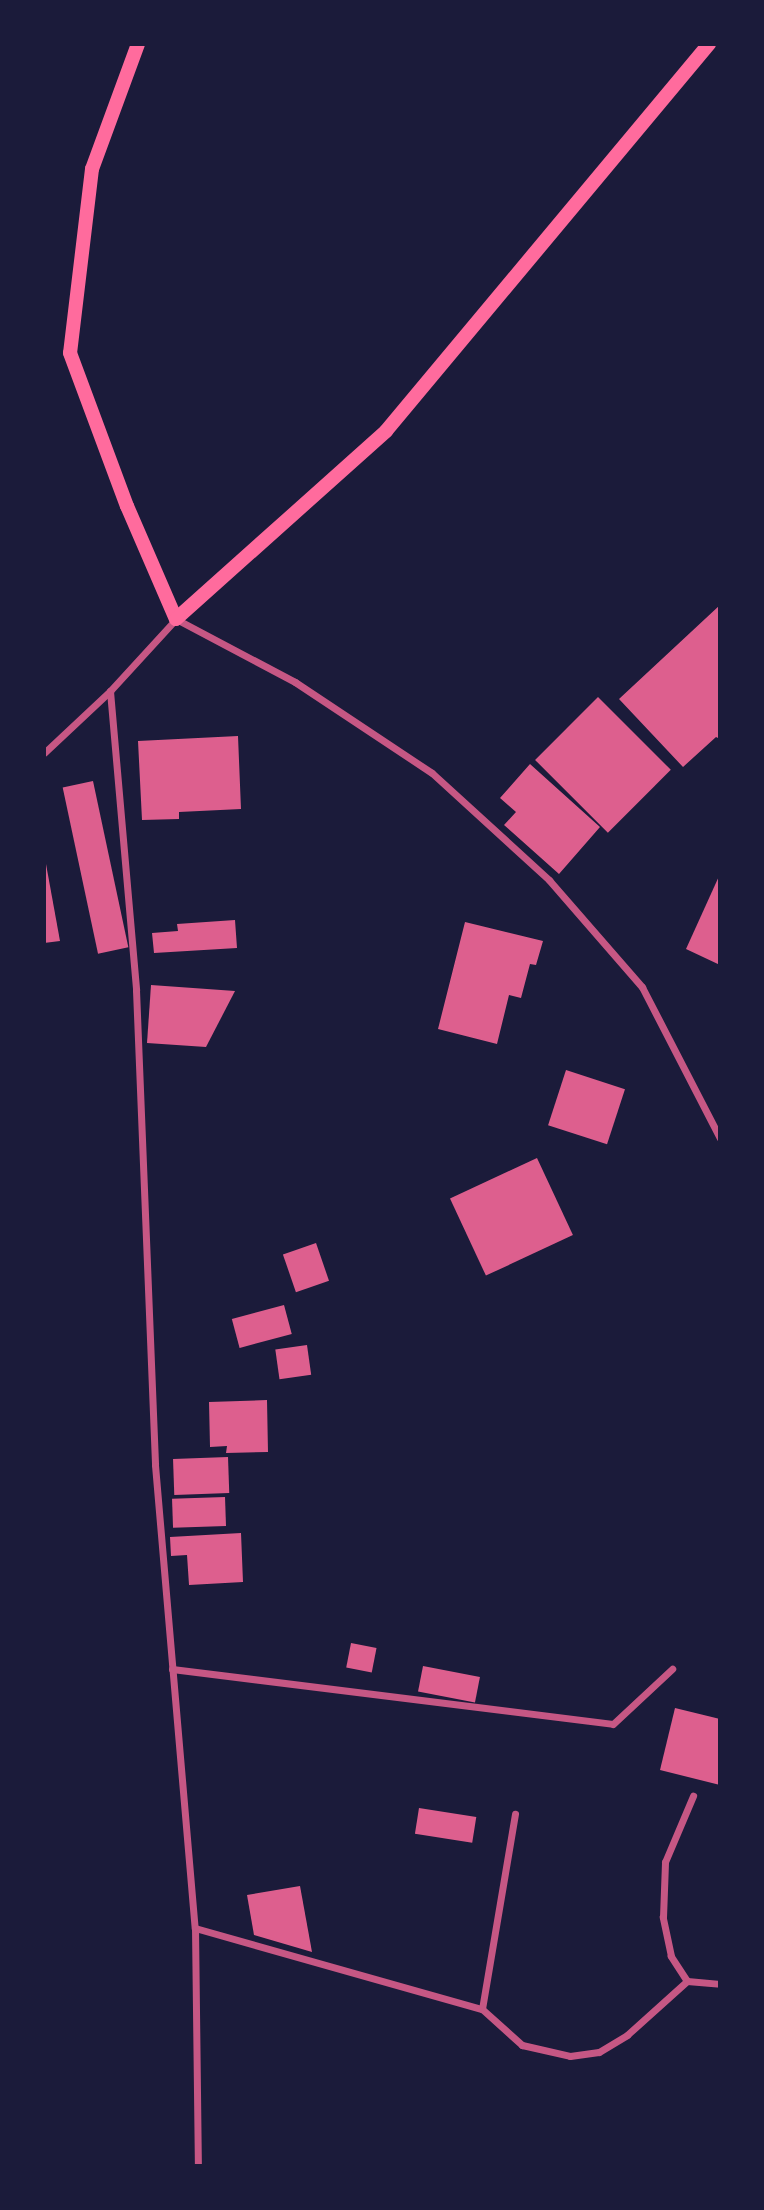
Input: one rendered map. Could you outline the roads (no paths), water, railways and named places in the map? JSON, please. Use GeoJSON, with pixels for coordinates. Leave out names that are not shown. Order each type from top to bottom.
{"type":"FeatureCollection","features":[{"type":"Feature","properties":{"kind":"main road"},"geometry":{"type":"LineString","coordinates":[[138,44],[92,170],[70,353],[127,506],[176,619],[386,431],[709,44]]}},
{"type":"Feature","properties":{"kind":"street"},"geometry":{"type":"LineString","coordinates":[[44,753],[110,691],[176,619],[295,682],[432,772],[549,880],[642,987],[720,1138]]}},
{"type":"Feature","properties":{"kind":"street"},"geometry":{"type":"LineString","coordinates":[[110,691],[136,990],[155,1465],[195,1928],[198,2166]]}},
{"type":"Feature","properties":{"kind":"street"},"geometry":{"type":"LineString","coordinates":[[172,1669],[613,1724],[672,1669]]}},
{"type":"Feature","properties":{"kind":"street"},"geometry":{"type":"LineString","coordinates":[[687,1981],[671,1956],[663,1917],[664,1862],[693,1796]]}},
{"type":"Feature","properties":{"kind":"street"},"geometry":{"type":"LineString","coordinates":[[482,2009],[515,1814]]}},
{"type":"Feature","properties":{"kind":"street"},"geometry":{"type":"LineString","coordinates":[[195,1928],[482,2009],[522,2045],[570,2056],[599,2052],[626,2035],[687,1981],[720,1984]]}}]}
